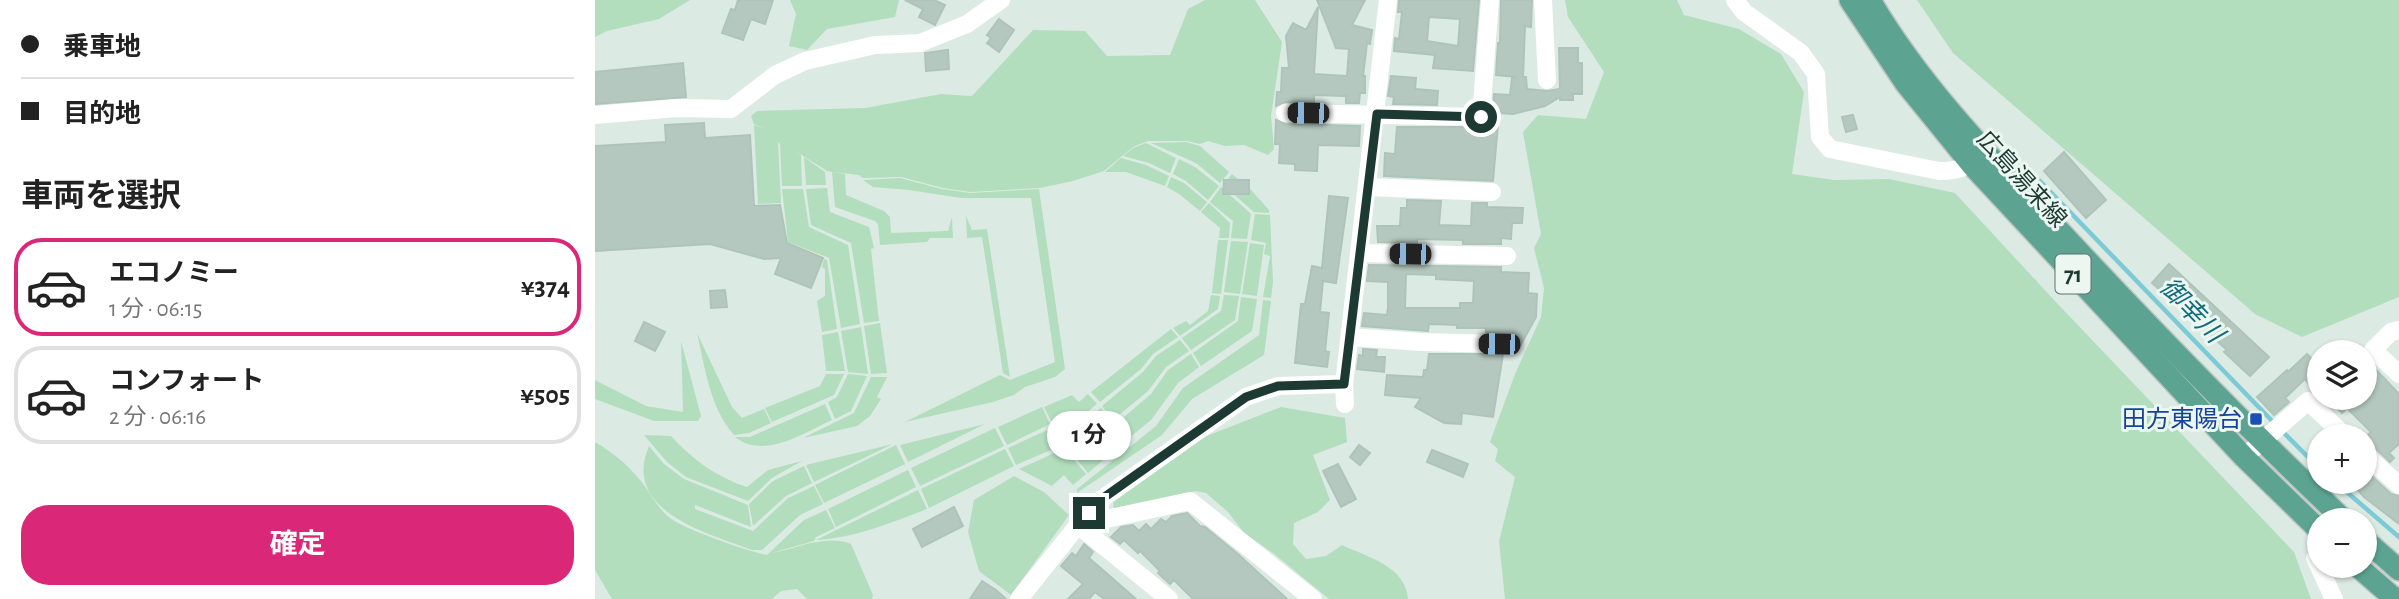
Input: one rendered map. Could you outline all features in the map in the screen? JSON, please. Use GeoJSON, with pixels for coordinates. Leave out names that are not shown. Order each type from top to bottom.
{"type":"FeatureCollection","features":[{"type":"Feature","properties":{"kind":"main road","name":"広島湯来線"},"geometry":{"type":"LineString","coordinates":[[1850,0],[1906,84],[2261,441],[2331,508]]}},
{"type":"Feature","properties":{"kind":"main road","name":"広島湯来線"},"geometry":{"type":"LineString","coordinates":[[1870,0],[1977,157],[2244,457],[2307,518]]}},
{"type":"Feature","properties":{"kind":"main road"},"geometry":{"type":"LineString","coordinates":[[2377,551],[2399,570]]}},
{"type":"Feature","properties":{"kind":"main road"},"geometry":{"type":"LineString","coordinates":[[2371,578],[2395,599]]}},
{"type":"Feature","properties":{"kind":"street"},"geometry":{"type":"LineString","coordinates":[[595,115],[677,108],[731,109],[775,75],[804,61],[875,45],[920,43],[967,24],[1001,0]]}},
{"type":"Feature","properties":{"kind":"street"},"geometry":{"type":"LineString","coordinates":[[1345,404],[1344,384],[1388,0]]}},
{"type":"Feature","properties":{"kind":"street"},"geometry":{"type":"LineString","coordinates":[[1285,113],[1481,117],[1490,0]]}},
{"type":"Feature","properties":{"kind":"street"},"geometry":{"type":"LineString","coordinates":[[1543,0],[1547,80]]}},
{"type":"Feature","properties":{"kind":"street"},"geometry":{"type":"LineString","coordinates":[[1735,0],[1744,12],[1801,53],[1816,74],[1820,137],[1830,149],[1939,171],[1957,171],[1977,157]]}},
{"type":"Feature","properties":{"kind":"street"},"geometry":{"type":"LineString","coordinates":[[1367,187],[1492,192]]}},
{"type":"Feature","properties":{"kind":"street"},"geometry":{"type":"LineString","coordinates":[[1361,253],[1507,256]]}},
{"type":"Feature","properties":{"kind":"street"},"geometry":{"type":"LineString","coordinates":[[2399,330],[2391,332],[2373,350],[2399,374]]}},
{"type":"Feature","properties":{"kind":"street"},"geometry":{"type":"LineString","coordinates":[[1350,337],[1499,344]]}},
{"type":"Feature","properties":{"kind":"street"},"geometry":{"type":"LineString","coordinates":[[1020,599],[1099,501],[1246,397],[1278,386],[1344,384]]}},
{"type":"Feature","properties":{"kind":"street"},"geometry":{"type":"LineString","coordinates":[[2244,457],[2308,401],[2332,424]]}},
{"type":"Feature","properties":{"kind":"street"},"geometry":{"type":"LineString","coordinates":[[2377,466],[2399,485]]}},
{"type":"Feature","properties":{"kind":"street"},"geometry":{"type":"LineString","coordinates":[[1078,525],[1190,501],[1313,599]]}},
{"type":"Feature","properties":{"kind":"street"},"geometry":{"type":"LineString","coordinates":[[1078,525],[1169,599]]}},
{"type":"Feature","properties":{"kind":"street"},"geometry":{"type":"LineString","coordinates":[[2324,578],[2334,599]]}},
{"type":"Feature","properties":{"kind":"green space"},"geometry":{"type":"Polygon","coordinates":[[[595,0],[690,0],[659,19],[607,31],[595,37],[595,0]]]}},
{"type":"Feature","properties":{"kind":"green space"},"geometry":{"type":"Polygon","coordinates":[[[790,0],[899,0],[895,17],[827,29],[807,50],[789,46],[796,14],[790,0]]]}},
{"type":"Feature","properties":{"kind":"green space"},"geometry":{"type":"Polygon","coordinates":[[[1205,0],[1255,0],[1282,42],[1271,116],[1274,149],[1268,155],[1244,145],[1225,146],[1208,141],[1200,144],[1187,141],[1148,141],[1133,147],[1104,171],[1073,181],[1040,188],[970,192],[901,177],[863,178],[859,175],[833,172],[845,174],[846,195],[884,211],[890,217],[891,233],[948,231],[952,217],[953,238],[930,238],[927,242],[880,245],[878,224],[875,221],[835,207],[832,172],[797,152],[801,155],[802,186],[782,186],[778,142],[781,203],[758,204],[754,125],[763,128],[754,124],[751,116],[757,111],[865,108],[941,94],[972,96],[1033,30],[1085,31],[1107,56],[1170,55],[1188,9],[1205,0]]]}},
{"type":"Feature","properties":{"kind":"green space"},"geometry":{"type":"Polygon","coordinates":[[[1565,0],[1677,0],[1684,15],[1739,29],[1781,54],[1804,92],[1792,174],[1834,180],[1889,179],[1955,193],[2294,552],[2311,599],[1505,599],[1499,541],[1515,477],[1495,461],[1498,449],[1490,442],[1515,374],[1541,317],[1544,288],[1534,248],[1541,234],[1523,132],[1538,115],[1586,119],[1604,72],[1568,17],[1565,0]]]}},
{"type":"Feature","properties":{"kind":"green space"},"geometry":{"type":"Polygon","coordinates":[[[1917,0],[2399,0],[2399,297],[2302,337],[2255,314],[1953,53],[1917,0]]]}},
{"type":"Feature","properties":{"kind":"green space"},"geometry":{"type":"Polygon","coordinates":[[[1186,142],[1200,146],[1229,172],[1220,183],[1196,163],[1151,143],[1186,142]]]}},
{"type":"Feature","properties":{"kind":"green space"},"geometry":{"type":"Polygon","coordinates":[[[1146,143],[1176,158],[1170,173],[1149,163],[1123,156],[1146,143]]]}},
{"type":"Feature","properties":{"kind":"green space"},"geometry":{"type":"Polygon","coordinates":[[[804,157],[825,172],[826,185],[806,185],[804,157]]]}},
{"type":"Feature","properties":{"kind":"green space"},"geometry":{"type":"Polygon","coordinates":[[[1121,158],[1146,165],[1169,176],[1165,186],[1126,172],[1105,172],[1121,158]]]}},
{"type":"Feature","properties":{"kind":"green space"},"geometry":{"type":"Polygon","coordinates":[[[1179,159],[1195,167],[1219,186],[1208,200],[1186,181],[1173,174],[1179,159]]]}},
{"type":"Feature","properties":{"kind":"green space"},"geometry":{"type":"Polygon","coordinates":[[[1232,174],[1251,190],[1269,213],[1254,212],[1223,185],[1232,174]]]}},
{"type":"Feature","properties":{"kind":"green space"},"geometry":{"type":"Polygon","coordinates":[[[1171,177],[1184,183],[1207,202],[1200,211],[1167,187],[1171,177]]]}},
{"type":"Feature","properties":{"kind":"green space"},"geometry":{"type":"Polygon","coordinates":[[[900,178],[970,193],[1039,189],[1065,369],[1055,377],[993,402],[905,422],[1000,375],[1010,380],[1055,362],[1031,198],[961,198],[873,187],[863,180],[900,178]]]}},
{"type":"Feature","properties":{"kind":"green space"},"geometry":{"type":"Polygon","coordinates":[[[1221,187],[1251,214],[1247,239],[1231,238],[1233,221],[1210,202],[1221,187]]]}},
{"type":"Feature","properties":{"kind":"green space"},"geometry":{"type":"Polygon","coordinates":[[[827,188],[830,212],[869,227],[874,248],[871,249],[879,321],[864,323],[851,243],[811,225],[806,189],[827,188]]]}},
{"type":"Feature","properties":{"kind":"green space"},"geometry":{"type":"Polygon","coordinates":[[[782,189],[803,189],[809,227],[848,245],[860,324],[841,328],[829,258],[788,242],[782,189]]]}},
{"type":"Feature","properties":{"kind":"green space"},"geometry":{"type":"Polygon","coordinates":[[[1209,203],[1230,223],[1229,238],[1219,238],[1220,228],[1201,212],[1209,203]]]}},
{"type":"Feature","properties":{"kind":"green space"},"geometry":{"type":"Polygon","coordinates":[[[1255,214],[1270,215],[1273,282],[1271,298],[1263,297],[1270,256],[1264,254],[1266,243],[1251,240],[1255,214]]]}},
{"type":"Feature","properties":{"kind":"green space"},"geometry":{"type":"Polygon","coordinates":[[[966,216],[972,230],[987,229],[1010,377],[1003,373],[982,237],[967,238],[966,216]]]}},
{"type":"Feature","properties":{"kind":"green space"},"geometry":{"type":"Polygon","coordinates":[[[1218,240],[1228,240],[1221,294],[1212,293],[1218,240]]]}},
{"type":"Feature","properties":{"kind":"green space"},"geometry":{"type":"Polygon","coordinates":[[[1231,241],[1248,242],[1240,294],[1224,292],[1231,241]]]}},
{"type":"Feature","properties":{"kind":"green space"},"geometry":{"type":"Polygon","coordinates":[[[1250,243],[1264,245],[1257,296],[1242,294],[1250,243]]]}},
{"type":"Feature","properties":{"kind":"green space"},"geometry":{"type":"Polygon","coordinates":[[[824,259],[827,260],[837,329],[822,332],[817,301],[825,296],[825,269],[822,267],[824,259]]]}},
{"type":"Feature","properties":{"kind":"green space"},"geometry":{"type":"Polygon","coordinates":[[[1211,295],[1220,296],[1218,309],[1180,336],[1173,328],[1186,321],[1190,325],[1208,311],[1211,295]]]}},
{"type":"Feature","properties":{"kind":"green space"},"geometry":{"type":"Polygon","coordinates":[[[1224,295],[1239,296],[1235,320],[1191,350],[1182,338],[1221,311],[1224,295]]]}},
{"type":"Feature","properties":{"kind":"green space"},"geometry":{"type":"Polygon","coordinates":[[[1241,297],[1257,299],[1252,331],[1201,366],[1193,353],[1238,321],[1241,297]]]}},
{"type":"Feature","properties":{"kind":"green space"},"geometry":{"type":"Polygon","coordinates":[[[1263,300],[1271,301],[1264,355],[1192,399],[1162,435],[1077,493],[1077,489],[1156,426],[1183,388],[1259,335],[1263,300]]]}},
{"type":"Feature","properties":{"kind":"green space"},"geometry":{"type":"Polygon","coordinates":[[[880,323],[887,373],[871,374],[864,326],[880,323]]]}},
{"type":"Feature","properties":{"kind":"green space"},"geometry":{"type":"Polygon","coordinates":[[[861,327],[868,374],[848,372],[841,331],[861,327]]]}},
{"type":"Feature","properties":{"kind":"green space"},"geometry":{"type":"Polygon","coordinates":[[[1171,329],[1178,337],[1153,354],[1141,369],[1100,402],[1091,392],[1171,329]]]}},
{"type":"Feature","properties":{"kind":"green space"},"geometry":{"type":"Polygon","coordinates":[[[838,332],[845,371],[826,371],[822,335],[838,332]]]}},
{"type":"Feature","properties":{"kind":"green space"},"geometry":{"type":"Polygon","coordinates":[[[697,333],[732,407],[742,418],[764,409],[771,423],[749,433],[734,435],[719,413],[714,400],[697,333]]]}},
{"type":"Feature","properties":{"kind":"green space"},"geometry":{"type":"Polygon","coordinates":[[[1180,340],[1189,351],[1166,367],[1148,391],[1113,420],[1102,406],[1143,372],[1156,356],[1180,340]]]}},
{"type":"Feature","properties":{"kind":"green space"},"geometry":{"type":"Polygon","coordinates":[[[681,341],[701,416],[698,421],[654,421],[595,399],[595,380],[646,406],[683,412],[681,341]]]}},
{"type":"Feature","properties":{"kind":"green space"},"geometry":{"type":"Polygon","coordinates":[[[1191,354],[1199,367],[1178,383],[1151,420],[1129,438],[1117,423],[1151,394],[1168,370],[1191,354]]]}},
{"type":"Feature","properties":{"kind":"green space"},"geometry":{"type":"Polygon","coordinates":[[[826,374],[844,374],[834,395],[772,422],[765,408],[820,386],[826,374]]]}},
{"type":"Feature","properties":{"kind":"green space"},"geometry":{"type":"Polygon","coordinates":[[[848,374],[867,376],[851,411],[835,419],[828,402],[837,397],[848,374]]]}},
{"type":"Feature","properties":{"kind":"green space"},"geometry":{"type":"Polygon","coordinates":[[[871,377],[887,377],[877,397],[881,399],[870,416],[857,426],[803,438],[854,413],[871,377]]]}},
{"type":"Feature","properties":{"kind":"green space"},"geometry":{"type":"Polygon","coordinates":[[[1088,394],[1097,404],[1074,423],[1068,416],[1052,423],[1044,407],[1072,395],[1079,402],[1088,394]]]}},
{"type":"Feature","properties":{"kind":"green space"},"geometry":{"type":"Polygon","coordinates":[[[825,404],[832,420],[784,442],[758,446],[735,437],[750,437],[825,404]]]}},
{"type":"Feature","properties":{"kind":"green space"},"geometry":{"type":"Polygon","coordinates":[[[1042,407],[1050,424],[1007,445],[998,427],[1042,407]]]}},
{"type":"Feature","properties":{"kind":"green space"},"geometry":{"type":"Polygon","coordinates":[[[1281,407],[1345,418],[1347,442],[1313,455],[1330,500],[1318,512],[1294,523],[1293,544],[1306,559],[1326,556],[1342,545],[1384,564],[1400,578],[1408,599],[1329,599],[1244,533],[1228,512],[1206,493],[1195,491],[1114,509],[1113,501],[1204,437],[1281,407]]]}},
{"type":"Feature","properties":{"kind":"green space"},"geometry":{"type":"Polygon","coordinates":[[[1101,408],[1111,421],[1074,453],[1062,445],[1054,427],[1067,421],[1075,429],[1101,408]]]}},
{"type":"Feature","properties":{"kind":"green space"},"geometry":{"type":"Polygon","coordinates":[[[985,424],[908,462],[900,445],[985,424]]]}},
{"type":"Feature","properties":{"kind":"green space"},"geometry":{"type":"Polygon","coordinates":[[[1115,424],[1128,439],[1088,473],[1075,457],[1115,424]]]}},
{"type":"Feature","properties":{"kind":"green space"},"geometry":{"type":"Polygon","coordinates":[[[995,428],[1004,446],[920,486],[911,468],[995,428]]]}},
{"type":"Feature","properties":{"kind":"green space"},"geometry":{"type":"Polygon","coordinates":[[[1052,428],[1060,446],[1016,465],[1008,448],[1052,428]]]}},
{"type":"Feature","properties":{"kind":"green space"},"geometry":{"type":"Polygon","coordinates":[[[644,435],[671,436],[705,466],[747,487],[768,470],[802,461],[772,478],[748,501],[686,477],[667,462],[644,435]]]}},
{"type":"Feature","properties":{"kind":"green space"},"geometry":{"type":"Polygon","coordinates":[[[595,442],[630,469],[670,518],[702,534],[746,549],[767,555],[804,520],[826,510],[835,528],[816,537],[814,541],[771,553],[821,541],[851,544],[873,595],[872,599],[807,599],[797,589],[781,591],[772,599],[612,599],[595,570],[595,442]]]}},
{"type":"Feature","properties":{"kind":"green space"},"geometry":{"type":"Polygon","coordinates":[[[893,444],[814,482],[806,465],[893,444]]]}},
{"type":"Feature","properties":{"kind":"green space"},"geometry":{"type":"Polygon","coordinates":[[[896,445],[905,464],[824,503],[815,485],[896,445]]]}},
{"type":"Feature","properties":{"kind":"green space"},"geometry":{"type":"Polygon","coordinates":[[[649,446],[664,464],[684,479],[748,505],[751,527],[695,505],[695,509],[753,531],[788,498],[814,486],[823,504],[800,515],[762,550],[752,550],[692,527],[657,503],[647,487],[644,468],[649,446]]]}},
{"type":"Feature","properties":{"kind":"green space"},"geometry":{"type":"Polygon","coordinates":[[[1005,449],[1014,466],[929,508],[921,489],[1005,449]]]}},
{"type":"Feature","properties":{"kind":"green space"},"geometry":{"type":"Polygon","coordinates":[[[1061,450],[1069,454],[1086,474],[1073,485],[1064,475],[1052,486],[1019,469],[1061,450]]]}},
{"type":"Feature","properties":{"kind":"green space"},"geometry":{"type":"Polygon","coordinates":[[[804,466],[812,483],[786,496],[753,526],[749,504],[773,481],[804,466]]]}},
{"type":"Feature","properties":{"kind":"green space"},"geometry":{"type":"Polygon","coordinates":[[[908,470],[916,487],[836,527],[828,509],[908,470]]]}},
{"type":"Feature","properties":{"kind":"green space"},"geometry":{"type":"Polygon","coordinates":[[[1014,476],[1044,492],[1069,515],[1011,595],[979,571],[968,532],[974,500],[1014,476]]]}},
{"type":"Feature","properties":{"kind":"green space"},"geometry":{"type":"Polygon","coordinates":[[[918,490],[927,509],[859,533],[816,540],[918,490]]]}},
{"type":"Feature","properties":{"kind":"building"},"geometry":{"type":"Polygon","coordinates":[[[738,0],[773,0],[765,24],[751,19],[743,40],[722,33],[731,9],[735,10],[738,0]]]}},
{"type":"Feature","properties":{"kind":"building"},"geometry":{"type":"Polygon","coordinates":[[[905,0],[934,0],[945,5],[935,25],[919,17],[923,9],[905,0]]]}},
{"type":"Feature","properties":{"kind":"building"},"geometry":{"type":"Polygon","coordinates":[[[1317,0],[1365,0],[1352,25],[1372,30],[1370,44],[1367,43],[1363,76],[1365,93],[1360,93],[1359,103],[1346,103],[1346,96],[1314,95],[1314,102],[1285,102],[1276,106],[1277,92],[1281,92],[1282,68],[1289,68],[1286,36],[1293,23],[1306,30],[1318,7],[1314,74],[1347,76],[1349,49],[1336,48],[1317,0]]]}},
{"type":"Feature","properties":{"kind":"building"},"geometry":{"type":"Polygon","coordinates":[[[1399,0],[1479,0],[1473,71],[1433,68],[1435,55],[1394,51],[1395,38],[1399,39],[1402,12],[1398,12],[1399,0]],[[1429,17],[1427,41],[1458,46],[1460,19],[1429,17]]]}},
{"type":"Feature","properties":{"kind":"building"},"geometry":{"type":"Polygon","coordinates":[[[1501,0],[1532,0],[1531,27],[1525,26],[1523,77],[1526,77],[1527,89],[1560,89],[1559,48],[1578,48],[1578,63],[1582,63],[1582,94],[1573,94],[1573,100],[1560,100],[1560,97],[1545,106],[1513,114],[1499,113],[1493,181],[1384,176],[1385,153],[1395,154],[1397,127],[1486,127],[1492,119],[1494,94],[1510,95],[1512,78],[1517,77],[1496,75],[1501,0]]]}},
{"type":"Feature","properties":{"kind":"building"},"geometry":{"type":"Polygon","coordinates":[[[999,19],[1014,30],[999,52],[987,43],[991,38],[987,35],[999,19]]]}},
{"type":"Feature","properties":{"kind":"building"},"geometry":{"type":"Polygon","coordinates":[[[948,50],[949,69],[926,71],[925,53],[948,50]]]}},
{"type":"Feature","properties":{"kind":"building"},"geometry":{"type":"Polygon","coordinates":[[[683,63],[686,97],[595,104],[595,72],[683,63]]]}},
{"type":"Feature","properties":{"kind":"building"},"geometry":{"type":"Polygon","coordinates":[[[1391,76],[1416,78],[1415,89],[1438,91],[1437,105],[1393,104],[1394,97],[1388,96],[1391,76]]]}},
{"type":"Feature","properties":{"kind":"building"},"geometry":{"type":"Polygon","coordinates":[[[1853,115],[1857,129],[1846,132],[1842,117],[1853,115]]]}},
{"type":"Feature","properties":{"kind":"building"},"geometry":{"type":"Polygon","coordinates":[[[1276,120],[1285,124],[1360,126],[1359,146],[1318,145],[1317,171],[1295,170],[1295,164],[1279,163],[1280,144],[1275,144],[1276,120]]]}},
{"type":"Feature","properties":{"kind":"building"},"geometry":{"type":"Polygon","coordinates":[[[704,123],[705,138],[750,135],[754,206],[780,205],[787,243],[823,258],[811,288],[775,274],[781,258],[764,259],[710,244],[595,251],[595,146],[666,142],[665,125],[704,123]]]}},
{"type":"Feature","properties":{"kind":"building"},"geometry":{"type":"Polygon","coordinates":[[[2064,152],[2106,200],[2086,218],[2044,171],[2064,152]]]}},
{"type":"Feature","properties":{"kind":"building"},"geometry":{"type":"Polygon","coordinates":[[[1224,180],[1249,180],[1249,194],[1223,194],[1224,180]]]}},
{"type":"Feature","properties":{"kind":"building"},"geometry":{"type":"Polygon","coordinates":[[[1329,196],[1348,198],[1336,283],[1323,281],[1320,312],[1329,313],[1325,351],[1329,352],[1327,367],[1295,363],[1301,304],[1305,304],[1312,266],[1322,268],[1329,196]]]}},
{"type":"Feature","properties":{"kind":"building"},"geometry":{"type":"Polygon","coordinates":[[[1407,200],[1441,201],[1439,225],[1471,226],[1472,203],[1487,203],[1487,207],[1523,208],[1522,223],[1512,223],[1511,239],[1501,238],[1501,244],[1463,244],[1463,240],[1417,239],[1417,243],[1378,242],[1377,226],[1400,226],[1401,208],[1407,208],[1407,200]]]}},
{"type":"Feature","properties":{"kind":"building"},"geometry":{"type":"Polygon","coordinates":[[[2169,264],[2269,357],[2250,376],[2224,352],[2227,350],[2152,283],[2169,264]]]}},
{"type":"Feature","properties":{"kind":"building"},"geometry":{"type":"Polygon","coordinates":[[[1369,265],[1501,267],[1501,272],[1529,273],[1528,293],[1537,294],[1536,317],[1519,348],[1509,348],[1509,339],[1504,334],[1486,332],[1486,328],[1429,324],[1428,331],[1362,326],[1364,313],[1387,315],[1388,308],[1388,282],[1367,281],[1369,265]],[[1406,274],[1405,308],[1460,308],[1460,303],[1473,303],[1474,281],[1436,279],[1436,275],[1406,274]]]}},
{"type":"Feature","properties":{"kind":"building"},"geometry":{"type":"Polygon","coordinates":[[[725,290],[727,307],[711,308],[710,291],[725,290]]]}},
{"type":"Feature","properties":{"kind":"building"},"geometry":{"type":"Polygon","coordinates":[[[644,322],[665,332],[655,351],[635,341],[644,322]]]}},
{"type":"Feature","properties":{"kind":"building"},"geometry":{"type":"Polygon","coordinates":[[[1363,349],[1377,350],[1376,357],[1385,357],[1384,372],[1357,369],[1359,355],[1363,356],[1363,349]]]}},
{"type":"Feature","properties":{"kind":"building"},"geometry":{"type":"Polygon","coordinates":[[[1429,354],[1503,354],[1493,417],[1462,413],[1461,424],[1444,423],[1415,407],[1421,398],[1385,395],[1387,375],[1423,377],[1424,370],[1427,370],[1429,354]]]}},
{"type":"Feature","properties":{"kind":"building"},"geometry":{"type":"Polygon","coordinates":[[[2307,354],[2307,381],[2305,379],[2285,398],[2289,402],[2274,415],[2257,397],[2287,370],[2288,372],[2307,354]]]}},
{"type":"Feature","properties":{"kind":"building"},"geometry":{"type":"Polygon","coordinates":[[[2377,371],[2399,394],[2399,444],[2389,453],[2394,458],[2390,462],[2377,450],[2377,424],[2363,424],[2349,410],[2377,410],[2377,371]]]}},
{"type":"Feature","properties":{"kind":"building"},"geometry":{"type":"Polygon","coordinates":[[[1359,445],[1370,453],[1360,465],[1350,457],[1359,445]]]}},
{"type":"Feature","properties":{"kind":"building"},"geometry":{"type":"Polygon","coordinates":[[[1432,450],[1468,464],[1463,477],[1427,462],[1432,450]]]}},
{"type":"Feature","properties":{"kind":"building"},"geometry":{"type":"Polygon","coordinates":[[[1338,464],[1356,499],[1341,507],[1323,471],[1338,464]]]}},
{"type":"Feature","properties":{"kind":"building"},"geometry":{"type":"Polygon","coordinates":[[[2377,481],[2391,494],[2399,496],[2399,524],[2361,494],[2377,494],[2377,481]]]}},
{"type":"Feature","properties":{"kind":"building"},"geometry":{"type":"Polygon","coordinates":[[[954,507],[963,526],[922,547],[913,529],[954,507]]]}},
{"type":"Feature","properties":{"kind":"building"},"geometry":{"type":"Polygon","coordinates":[[[1187,513],[1287,599],[1193,599],[1174,580],[1170,584],[1140,551],[1138,553],[1124,540],[1120,544],[1111,537],[1121,527],[1133,525],[1139,531],[1146,524],[1151,529],[1161,519],[1166,522],[1172,516],[1187,513]]]}},
{"type":"Feature","properties":{"kind":"building"},"geometry":{"type":"Polygon","coordinates":[[[1084,544],[1093,552],[1089,558],[1136,599],[1104,599],[1095,592],[1089,599],[1068,599],[1083,584],[1061,566],[1072,553],[1076,556],[1084,544]]]}},
{"type":"Feature","properties":{"kind":"building"},"geometry":{"type":"Polygon","coordinates":[[[982,581],[996,590],[1006,599],[970,599],[982,581]]]}},
{"type":"Feature","properties":{"kind":"waterway","name":"御幸川"},"geometry":{"type":"LineString","coordinates":[[2038,179],[2276,425]]}},
{"type":"Feature","properties":{"kind":"waterway","name":"御幸川"},"geometry":{"type":"LineString","coordinates":[[2282,431],[2307,456]]}},
{"type":"Feature","properties":{"kind":"waterway","name":"御幸川"},"geometry":{"type":"LineString","coordinates":[[2349,494],[2399,537]]}},
{"type":"Feature","properties":{"kind":"place","name":"田方東陽台"},"geometry":{"type":"Point","coordinates":[2256,419]}},
{"type":"Feature","properties":{"kind":"route"},"geometry":{"type":"LineString","coordinates":[[1089,513],[1099,501],[1246,397],[1278,386],[1344,384],[1377,114],[1481,117]]}}]}
